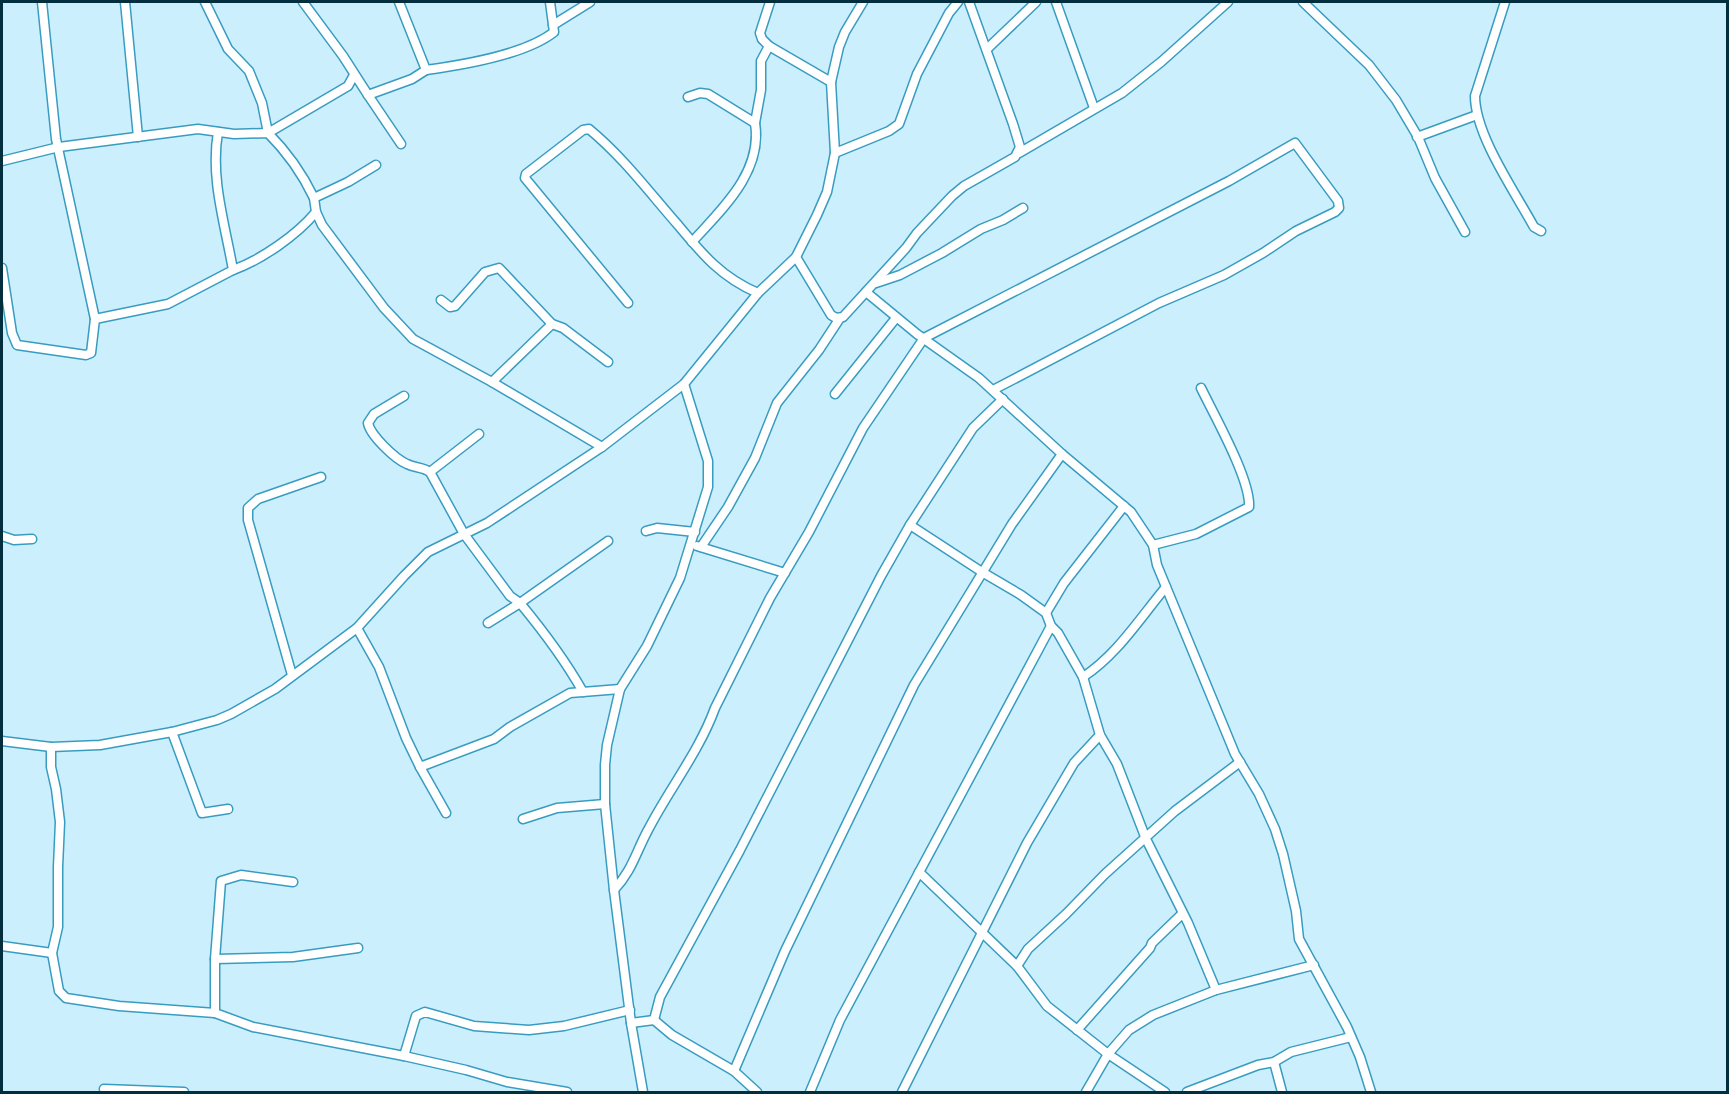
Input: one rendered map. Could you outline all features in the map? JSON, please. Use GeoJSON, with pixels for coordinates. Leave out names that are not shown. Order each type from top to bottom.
{"type":"FeatureCollection","features":[{"type":"Feature","properties":{"kind":"street"},"geometry":{"type":"LineString","coordinates":[[2,268],[12,333],[17,345],[91,353],[95,319],[59,147],[42,2]]}},
{"type":"Feature","properties":{"kind":"street"},"geometry":{"type":"LineString","coordinates":[[125,2],[138,137]]}},
{"type":"Feature","properties":{"kind":"street"},"geometry":{"type":"LineString","coordinates":[[205,2],[228,49],[249,71],[253,79],[262,103],[268,133],[285,150],[306,180],[322,225],[384,308],[413,339],[492,382],[602,447]]}},
{"type":"Feature","properties":{"kind":"street"},"geometry":{"type":"LineString","coordinates":[[303,2],[343,56],[401,144]]}},
{"type":"Feature","properties":{"kind":"street"},"geometry":{"type":"LineString","coordinates":[[399,2],[426,70]]}},
{"type":"Feature","properties":{"kind":"street"},"geometry":{"type":"LineString","coordinates":[[368,95],[412,79],[426,70],[500,55],[542,41],[554,32],[550,2]]}},
{"type":"Feature","properties":{"kind":"street"},"geometry":{"type":"LineString","coordinates":[[553,25],[590,2]]}},
{"type":"Feature","properties":{"kind":"street"},"geometry":{"type":"LineString","coordinates":[[770,2],[760,33],[762,39],[769,46],[831,82]]}},
{"type":"Feature","properties":{"kind":"street"},"geometry":{"type":"LineString","coordinates":[[2,741],[51,747],[100,746],[172,732],[231,714],[275,689],[357,628],[428,552],[487,523],[602,447],[684,384],[758,293],[796,257],[827,192],[835,153],[831,82],[842,40],[863,2]]}},
{"type":"Feature","properties":{"kind":"street"},"geometry":{"type":"LineString","coordinates":[[835,153],[889,131],[899,124],[917,74],[949,13],[958,2]]}},
{"type":"Feature","properties":{"kind":"street"},"geometry":{"type":"LineString","coordinates":[[969,2],[1018,140],[1019,153]]}},
{"type":"Feature","properties":{"kind":"street"},"geometry":{"type":"LineString","coordinates":[[987,49],[1036,2]]}},
{"type":"Feature","properties":{"kind":"street"},"geometry":{"type":"LineString","coordinates":[[1056,2],[1094,108]]}},
{"type":"Feature","properties":{"kind":"street"},"geometry":{"type":"LineString","coordinates":[[796,257],[831,315],[836,318],[846,316],[906,248],[916,232],[964,186],[1122,93],[1228,2]]}},
{"type":"Feature","properties":{"kind":"street"},"geometry":{"type":"LineString","coordinates":[[1505,2],[1475,96],[1477,116],[1489,145],[1534,227],[1541,231]]}},
{"type":"Feature","properties":{"kind":"street"},"geometry":{"type":"LineString","coordinates":[[1309,3],[1369,65],[1396,100],[1418,136],[1435,178],[1465,232]]}},
{"type":"Feature","properties":{"kind":"street"},"geometry":{"type":"LineString","coordinates":[[692,242],[736,194],[751,164],[757,136],[755,123],[761,90],[761,61],[769,46]]}},
{"type":"Feature","properties":{"kind":"street"},"geometry":{"type":"LineString","coordinates":[[2,161],[59,147],[198,129],[253,135],[268,133],[348,86],[354,75]]}},
{"type":"Feature","properties":{"kind":"street"},"geometry":{"type":"LineString","coordinates":[[688,97],[700,93],[708,94],[755,123]]}},
{"type":"Feature","properties":{"kind":"street"},"geometry":{"type":"LineString","coordinates":[[1418,136],[1477,116]]}},
{"type":"Feature","properties":{"kind":"street"},"geometry":{"type":"LineString","coordinates":[[628,303],[525,178],[526,174],[576,134],[590,129],[613,149],[719,272],[758,293]]}},
{"type":"Feature","properties":{"kind":"street"},"geometry":{"type":"LineString","coordinates":[[218,132],[215,176],[233,270]]}},
{"type":"Feature","properties":{"kind":"street"},"geometry":{"type":"LineString","coordinates":[[614,890],[626,877],[648,830],[708,727],[715,708],[863,428],[924,338],[1229,181],[1295,143],[1338,201],[1339,208],[1335,212],[1296,231],[1224,275],[1160,303],[993,390]]}},
{"type":"Feature","properties":{"kind":"street"},"geometry":{"type":"LineString","coordinates":[[314,198],[348,182],[376,165]]}},
{"type":"Feature","properties":{"kind":"street"},"geometry":{"type":"LineString","coordinates":[[875,283],[900,275],[1023,208]]}},
{"type":"Feature","properties":{"kind":"street"},"geometry":{"type":"LineString","coordinates":[[95,319],[168,304],[242,267],[284,241],[306,224],[316,212]]}},
{"type":"Feature","properties":{"kind":"street"},"geometry":{"type":"LineString","coordinates":[[441,300],[450,307],[455,306],[485,272],[499,268],[552,324],[563,328],[608,362]]}},
{"type":"Feature","properties":{"kind":"street"},"geometry":{"type":"LineString","coordinates":[[866,292],[896,318],[993,390],[1062,454],[1124,506],[1136,519],[1153,545],[1157,565],[1240,762],[1259,794],[1275,829],[1296,911],[1299,939],[1351,1037],[1371,1092]]}},
{"type":"Feature","properties":{"kind":"street"},"geometry":{"type":"LineString","coordinates":[[701,548],[728,507],[755,458],[777,403],[824,344],[840,318]]}},
{"type":"Feature","properties":{"kind":"street"},"geometry":{"type":"LineString","coordinates":[[835,394],[896,318]]}},
{"type":"Feature","properties":{"kind":"street"},"geometry":{"type":"LineString","coordinates":[[492,382],[552,324]]}},
{"type":"Feature","properties":{"kind":"street"},"geometry":{"type":"LineString","coordinates":[[643,1092],[631,1023],[605,804],[607,745],[620,689],[647,646],[680,578],[708,487],[708,461],[684,384]]}},
{"type":"Feature","properties":{"kind":"street"},"geometry":{"type":"LineString","coordinates":[[1153,545],[1196,534],[1249,507],[1250,498],[1245,481],[1201,388]]}},
{"type":"Feature","properties":{"kind":"street"},"geometry":{"type":"LineString","coordinates":[[404,396],[374,414],[369,423],[370,430],[395,456],[408,465],[427,469],[430,472],[464,534],[510,596],[520,603],[548,637],[570,668],[583,692]]}},
{"type":"Feature","properties":{"kind":"street"},"geometry":{"type":"LineString","coordinates":[[654,1020],[660,997],[740,850],[881,576],[910,525],[973,428],[1003,399]]}},
{"type":"Feature","properties":{"kind":"street"},"geometry":{"type":"LineString","coordinates":[[430,472],[480,434]]}},
{"type":"Feature","properties":{"kind":"street"},"geometry":{"type":"LineString","coordinates":[[734,1071],[785,951],[914,686],[1012,524],[1062,454]]}},
{"type":"Feature","properties":{"kind":"street"},"geometry":{"type":"LineString","coordinates":[[292,675],[248,520],[248,508],[258,499],[321,477]]}},
{"type":"Feature","properties":{"kind":"street"},"geometry":{"type":"LineString","coordinates":[[1046,612],[1065,583],[1124,506]]}},
{"type":"Feature","properties":{"kind":"street"},"geometry":{"type":"LineString","coordinates":[[910,525],[1046,612],[1051,626],[1058,633],[1083,677],[1100,735],[1116,764],[1146,839],[1188,923],[1216,990]]}},
{"type":"Feature","properties":{"kind":"street"},"geometry":{"type":"LineString","coordinates":[[646,531],[657,528],[695,532]]}},
{"type":"Feature","properties":{"kind":"street"},"geometry":{"type":"LineString","coordinates":[[2,536],[14,540],[32,539]]}},
{"type":"Feature","properties":{"kind":"street"},"geometry":{"type":"LineString","coordinates":[[488,623],[608,541]]}},
{"type":"Feature","properties":{"kind":"street"},"geometry":{"type":"LineString","coordinates":[[691,544],[785,573]]}},
{"type":"Feature","properties":{"kind":"street"},"geometry":{"type":"LineString","coordinates":[[1083,677],[1097,668],[1119,646],[1166,587]]}},
{"type":"Feature","properties":{"kind":"street"},"geometry":{"type":"LineString","coordinates":[[810,1092],[840,1020],[1051,626]]}},
{"type":"Feature","properties":{"kind":"street"},"geometry":{"type":"LineString","coordinates":[[357,628],[379,667],[406,738],[446,813]]}},
{"type":"Feature","properties":{"kind":"street"},"geometry":{"type":"LineString","coordinates":[[420,767],[494,739],[510,727],[570,693],[620,689]]}},
{"type":"Feature","properties":{"kind":"street"},"geometry":{"type":"LineString","coordinates":[[172,732],[202,813],[228,808]]}},
{"type":"Feature","properties":{"kind":"street"},"geometry":{"type":"LineString","coordinates":[[903,1092],[1052,798],[1074,763],[1100,735]]}},
{"type":"Feature","properties":{"kind":"street"},"geometry":{"type":"LineString","coordinates":[[51,747],[51,767],[60,822],[58,927],[52,953],[59,991],[66,998],[80,1002],[119,1006],[215,1013],[253,1027],[404,1056],[507,1082],[563,1092]]}},
{"type":"Feature","properties":{"kind":"street"},"geometry":{"type":"LineString","coordinates":[[1017,966],[1028,949],[1105,874],[1175,811],[1240,762]]}},
{"type":"Feature","properties":{"kind":"street"},"geometry":{"type":"LineString","coordinates":[[523,819],[557,808],[605,804]]}},
{"type":"Feature","properties":{"kind":"street"},"geometry":{"type":"LineString","coordinates":[[919,872],[1017,966],[1047,1006],[1108,1054],[1165,1092]]}},
{"type":"Feature","properties":{"kind":"street"},"geometry":{"type":"LineString","coordinates":[[215,1013],[215,959],[220,881],[241,875],[292,882]]}},
{"type":"Feature","properties":{"kind":"street"},"geometry":{"type":"LineString","coordinates":[[1077,1030],[1152,943],[1182,914]]}},
{"type":"Feature","properties":{"kind":"street"},"geometry":{"type":"LineString","coordinates":[[2,946],[52,953]]}},
{"type":"Feature","properties":{"kind":"street"},"geometry":{"type":"LineString","coordinates":[[215,959],[293,957],[358,948]]}},
{"type":"Feature","properties":{"kind":"street"},"geometry":{"type":"LineString","coordinates":[[1086,1092],[1108,1054],[1129,1030],[1153,1015],[1216,990],[1314,965]]}},
{"type":"Feature","properties":{"kind":"street"},"geometry":{"type":"LineString","coordinates":[[404,1056],[416,1016],[424,1012],[474,1026],[529,1030],[564,1026],[630,1010]]}},
{"type":"Feature","properties":{"kind":"street"},"geometry":{"type":"LineString","coordinates":[[631,1023],[654,1020],[672,1035],[734,1071],[757,1092]]}},
{"type":"Feature","properties":{"kind":"street"},"geometry":{"type":"LineString","coordinates":[[1187,1092],[1258,1065],[1274,1062],[1291,1052],[1351,1037]]}},
{"type":"Feature","properties":{"kind":"street"},"geometry":{"type":"LineString","coordinates":[[1274,1062],[1282,1092]]}},
{"type":"Feature","properties":{"kind":"street"},"geometry":{"type":"LineString","coordinates":[[104,1089],[184,1092]]}}]}
